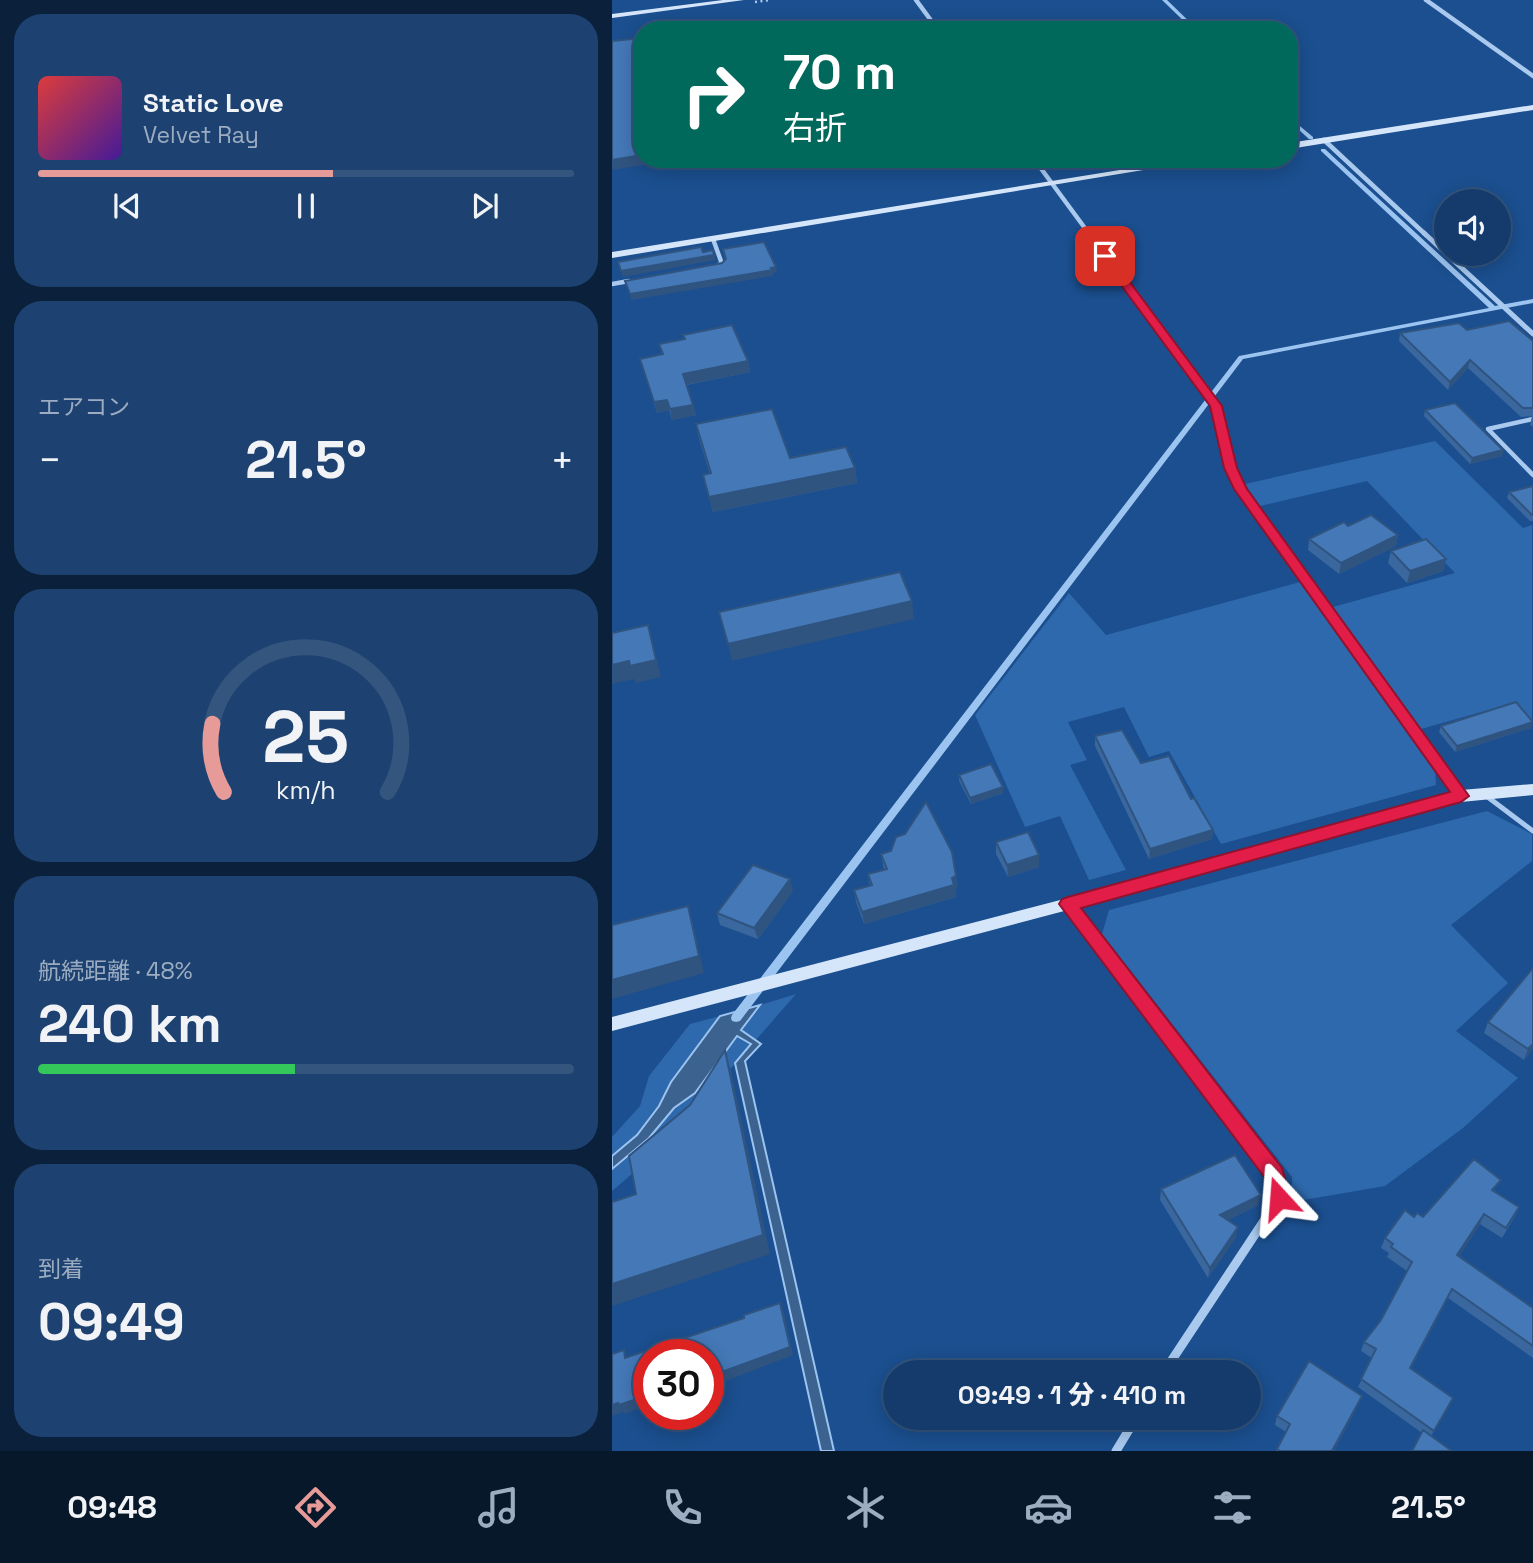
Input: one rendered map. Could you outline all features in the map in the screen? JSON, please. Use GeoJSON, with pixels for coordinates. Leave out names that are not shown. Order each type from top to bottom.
{"type":"FeatureCollection","features":[{"type":"Feature","properties":{"kind":"street"},"geometry":{"type":"LineString","coordinates":[[612,16],[740,0]]}},
{"type":"Feature","properties":{"kind":"street"},"geometry":{"type":"LineString","coordinates":[[916,0],[931,21]]}},
{"type":"Feature","properties":{"kind":"street"},"geometry":{"type":"LineString","coordinates":[[1426,0],[1532,76]]}},
{"type":"Feature","properties":{"kind":"street"},"geometry":{"type":"LineString","coordinates":[[1298,144],[1532,107]]}},
{"type":"Feature","properties":{"kind":"street"},"geometry":{"type":"LineString","coordinates":[[1324,140],[1532,334]]}},
{"type":"Feature","properties":{"kind":"street"},"geometry":{"type":"LineString","coordinates":[[1040,168],[1216,406],[1231,468],[1241,489],[1461,796]]}},
{"type":"Feature","properties":{"kind":"street"},"geometry":{"type":"LineString","coordinates":[[612,255],[1151,168]]}},
{"type":"Feature","properties":{"kind":"street"},"geometry":{"type":"LineString","coordinates":[[612,1024],[1068,904],[1461,796],[1532,789]]}},
{"type":"Feature","properties":{"kind":"street"},"geometry":{"type":"LineString","coordinates":[[1068,904],[1275,1175],[1279,1198],[1172,1360]]}},
{"type":"Feature","properties":{"kind":"street"},"geometry":{"type":"LineString","coordinates":[[1116,1451],[1129,1430]]}},
{"type":"Feature","properties":{"kind":"lane"},"geometry":{"type":"LineString","coordinates":[[710,267],[722,264],[713,239]]}},
{"type":"Feature","properties":{"kind":"lane"},"geometry":{"type":"LineString","coordinates":[[612,284],[636,279]]}},
{"type":"Feature","properties":{"kind":"lane"},"geometry":{"type":"LineString","coordinates":[[1532,419],[1488,429],[1532,475]]}},
{"type":"Feature","properties":{"kind":"lane"},"geometry":{"type":"LineString","coordinates":[[1484,794],[1532,831]]}},
{"type":"Feature","properties":{"kind":"shaded area"},"geometry":{"type":"Polygon","coordinates":[[[1435,441],[1523,528],[1532,525],[1532,726],[1513,703],[1421,729],[1333,607],[1455,573],[1367,481],[1260,506],[1245,484],[1435,441]]]}},
{"type":"Feature","properties":{"kind":"shaded area"},"geometry":{"type":"Polygon","coordinates":[[[1300,582],[1435,769],[1436,785],[1221,844],[1169,751],[1149,757],[1124,707],[1068,722],[1087,760],[1070,765],[1126,870],[1089,880],[1060,816],[1025,827],[975,715],[1069,593],[1106,635],[1300,582]]]}},
{"type":"Feature","properties":{"kind":"shaded area"},"geometry":{"type":"Polygon","coordinates":[[[1487,811],[1532,834],[1532,861],[1451,925],[1508,983],[1456,1031],[1518,1078],[1463,1128],[1385,1186],[1292,1202],[1292,1177],[1102,934],[1109,910],[1487,811]]]}},
{"type":"Feature","properties":{"kind":"shaded area"},"geometry":{"type":"Polygon","coordinates":[[[796,994],[756,1040],[741,1030],[760,1005],[796,994]]]}},
{"type":"Feature","properties":{"kind":"shaded area"},"geometry":{"type":"Polygon","coordinates":[[[760,1005],[741,1030],[761,1044],[745,1061],[834,1451],[821,1451],[735,1063],[751,1044],[737,1036],[695,1093],[674,1108],[649,1138],[612,1169],[612,1156],[637,1135],[659,1106],[671,1082],[720,1016],[760,1005]]]}},
{"type":"Feature","properties":{"kind":"shaded area"},"geometry":{"type":"Polygon","coordinates":[[[720,1016],[671,1082],[659,1106],[637,1135],[612,1156],[612,1137],[640,1106],[649,1076],[690,1024],[720,1016]]]}},
{"type":"Feature","properties":{"kind":"shaded area"},"geometry":{"type":"Polygon","coordinates":[[[737,1035],[752,1044],[662,1148],[612,1191],[612,1169],[649,1138],[674,1108],[695,1093],[737,1035]]]}},
{"type":"Feature","properties":{"kind":"building"},"geometry":{"type":"Polygon","coordinates":[[[633,39],[633,156],[612,160],[612,41],[633,39]]]}},
{"type":"Feature","properties":{"kind":"building"},"geometry":{"type":"Polygon","coordinates":[[[764,242],[776,267],[771,268],[773,270],[630,294],[625,281],[722,263],[726,259],[723,249],[764,242]]]}},
{"type":"Feature","properties":{"kind":"building"},"geometry":{"type":"Polygon","coordinates":[[[701,247],[703,252],[713,250],[714,255],[621,271],[618,262],[701,247]]]}},
{"type":"Feature","properties":{"kind":"building"},"geometry":{"type":"Polygon","coordinates":[[[1509,321],[1533,341],[1533,408],[1523,408],[1470,360],[1450,382],[1400,333],[1459,323],[1467,330],[1509,321]]]}},
{"type":"Feature","properties":{"kind":"building"},"geometry":{"type":"Polygon","coordinates":[[[732,325],[748,361],[683,374],[693,405],[670,409],[667,400],[654,402],[640,359],[663,354],[659,344],[685,339],[683,335],[732,325]]]}},
{"type":"Feature","properties":{"kind":"building"},"geometry":{"type":"Polygon","coordinates":[[[1455,403],[1503,450],[1472,458],[1425,410],[1455,403]]]}},
{"type":"Feature","properties":{"kind":"building"},"geometry":{"type":"Polygon","coordinates":[[[772,409],[790,458],[846,447],[855,468],[709,497],[703,475],[711,473],[696,424],[772,409]]]}},
{"type":"Feature","properties":{"kind":"building"},"geometry":{"type":"Polygon","coordinates":[[[1533,486],[1533,515],[1532,515],[1509,492],[1533,486]]]}},
{"type":"Feature","properties":{"kind":"building"},"geometry":{"type":"Polygon","coordinates":[[[1371,515],[1398,535],[1341,563],[1309,539],[1344,522],[1348,526],[1371,515]]]}},
{"type":"Feature","properties":{"kind":"building"},"geometry":{"type":"Polygon","coordinates":[[[1426,539],[1446,559],[1410,571],[1391,551],[1426,539]]]}},
{"type":"Feature","properties":{"kind":"building"},"geometry":{"type":"Polygon","coordinates":[[[900,572],[912,601],[728,644],[719,612],[900,572]]]}},
{"type":"Feature","properties":{"kind":"building"},"geometry":{"type":"Polygon","coordinates":[[[648,625],[656,660],[630,666],[629,661],[612,665],[612,633],[648,625]]]}},
{"type":"Feature","properties":{"kind":"building"},"geometry":{"type":"Polygon","coordinates":[[[1516,702],[1533,722],[1457,746],[1441,726],[1516,702]]]}},
{"type":"Feature","properties":{"kind":"building"},"geometry":{"type":"Polygon","coordinates":[[[1122,730],[1141,763],[1169,756],[1191,799],[1194,798],[1213,830],[1150,849],[1095,736],[1122,730]]]}},
{"type":"Feature","properties":{"kind":"building"},"geometry":{"type":"Polygon","coordinates":[[[991,764],[1003,787],[970,798],[959,775],[991,764]]]}},
{"type":"Feature","properties":{"kind":"building"},"geometry":{"type":"Polygon","coordinates":[[[926,802],[952,852],[956,876],[952,878],[954,885],[862,912],[854,890],[872,885],[868,874],[887,869],[881,854],[891,851],[896,837],[905,834],[926,802]]]}},
{"type":"Feature","properties":{"kind":"building"},"geometry":{"type":"Polygon","coordinates":[[[1028,832],[1039,855],[1007,865],[996,842],[1028,832]]]}},
{"type":"Feature","properties":{"kind":"building"},"geometry":{"type":"Polygon","coordinates":[[[753,865],[790,879],[754,928],[717,913],[753,865]]]}},
{"type":"Feature","properties":{"kind":"building"},"geometry":{"type":"Polygon","coordinates":[[[688,906],[699,956],[612,980],[612,925],[688,906]]]}},
{"type":"Feature","properties":{"kind":"building"},"geometry":{"type":"Polygon","coordinates":[[[1533,968],[1533,1044],[1528,1049],[1488,1022],[1533,968]]]}},
{"type":"Feature","properties":{"kind":"building"},"geometry":{"type":"Polygon","coordinates":[[[725,1050],[763,1235],[612,1284],[612,1202],[636,1194],[629,1156],[690,1105],[725,1050]]]}},
{"type":"Feature","properties":{"kind":"building"},"geometry":{"type":"Polygon","coordinates":[[[1235,1155],[1261,1195],[1220,1215],[1238,1227],[1210,1268],[1161,1189],[1235,1155]]]}},
{"type":"Feature","properties":{"kind":"building"},"geometry":{"type":"Polygon","coordinates":[[[1474,1159],[1501,1180],[1492,1190],[1519,1207],[1506,1228],[1484,1214],[1457,1255],[1533,1308],[1533,1346],[1452,1289],[1410,1368],[1453,1398],[1434,1431],[1361,1379],[1376,1349],[1364,1342],[1381,1320],[1412,1262],[1391,1247],[1393,1244],[1385,1238],[1405,1210],[1414,1217],[1417,1213],[1423,1217],[1474,1159]]]}},
{"type":"Feature","properties":{"kind":"building"},"geometry":{"type":"Polygon","coordinates":[[[780,1303],[790,1347],[724,1371],[724,1339],[682,1339],[744,1318],[744,1315],[780,1303]]]}},
{"type":"Feature","properties":{"kind":"building"},"geometry":{"type":"Polygon","coordinates":[[[624,1350],[625,1358],[633,1355],[633,1400],[612,1405],[612,1354],[624,1350]]]}},
{"type":"Feature","properties":{"kind":"building"},"geometry":{"type":"Polygon","coordinates":[[[1309,1361],[1362,1396],[1332,1451],[1280,1451],[1277,1449],[1290,1424],[1277,1416],[1309,1361]]]}},
{"type":"Feature","properties":{"kind":"building"},"geometry":{"type":"Polygon","coordinates":[[[1423,1430],[1452,1451],[1412,1451],[1423,1430]]]}},
{"type":"Feature","properties":{"kind":"waterway"},"geometry":{"type":"LineString","coordinates":[[1164,0],[1186,21]]}},
{"type":"Feature","properties":{"kind":"waterway"},"geometry":{"type":"LineString","coordinates":[[1298,126],[1311,138]]}},
{"type":"Feature","properties":{"kind":"waterway"},"geometry":{"type":"LineString","coordinates":[[1323,150],[1493,308]]}},
{"type":"Feature","properties":{"kind":"waterway"},"geometry":{"type":"LineString","coordinates":[[736,1018],[1241,357],[1533,301]]}},
{"type":"Feature","properties":{"kind":"route"},"geometry":{"type":"LineString","coordinates":[[1105,256],[1216,406],[1231,468],[1241,489],[1461,796],[1068,904],[1275,1175],[1279,1198]]}}]}
